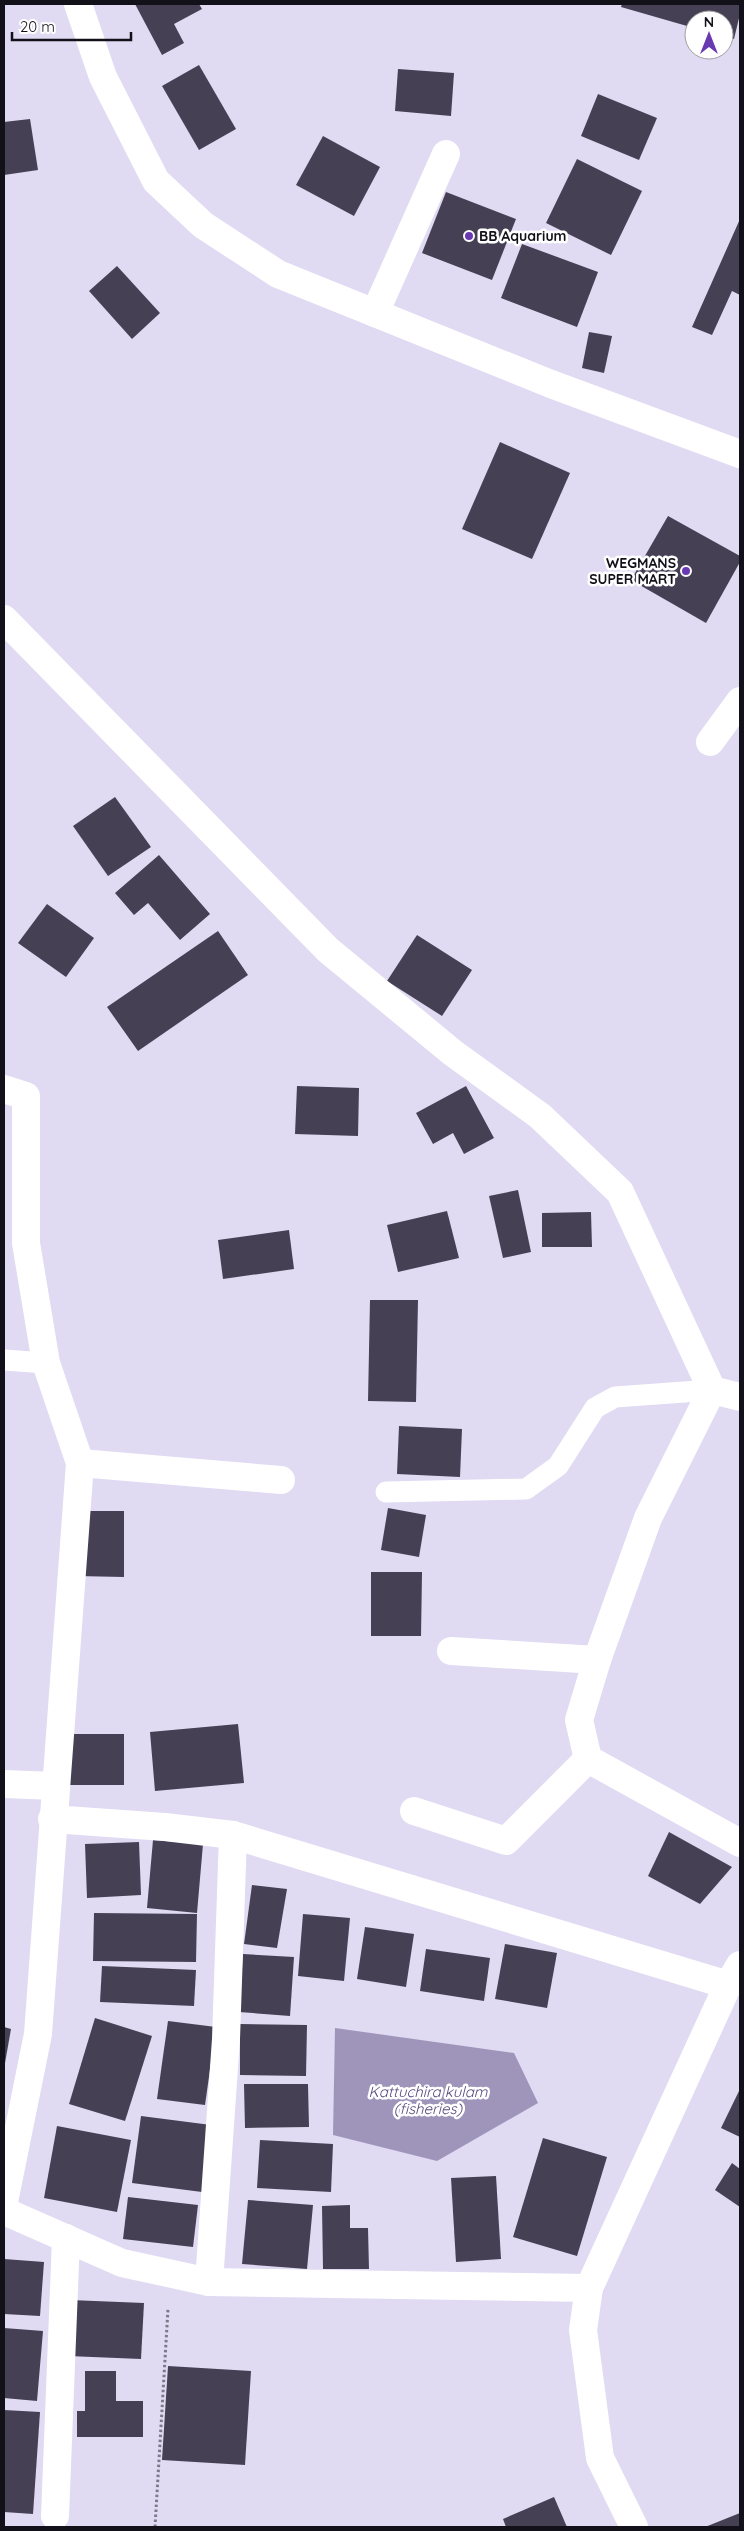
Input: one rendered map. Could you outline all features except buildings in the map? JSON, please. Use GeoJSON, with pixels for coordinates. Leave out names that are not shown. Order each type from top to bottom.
{"type":"FeatureCollection","features":[{"type":"Feature","properties":{"kind":"street"},"geometry":{"type":"LineString","coordinates":[[78,4],[103,77],[156,181],[203,225],[278,274],[552,384],[740,454]]}},
{"type":"Feature","properties":{"kind":"street"},"geometry":{"type":"LineString","coordinates":[[375,314],[446,154]]}},
{"type":"Feature","properties":{"kind":"street"},"geometry":{"type":"LineString","coordinates":[[4,619],[328,950],[453,1053],[540,1116],[620,1192],[712,1390]]}},
{"type":"Feature","properties":{"kind":"street"},"geometry":{"type":"LineString","coordinates":[[710,742],[740,701]]}},
{"type":"Feature","properties":{"kind":"street"},"geometry":{"type":"LineString","coordinates":[[4,1089],[26,1096],[26,1243],[46,1363],[80,1463],[52,1819],[38,2034],[4,2202]]}},
{"type":"Feature","properties":{"kind":"street"},"geometry":{"type":"LineString","coordinates":[[712,1390],[740,1396]]}},
{"type":"Feature","properties":{"kind":"street"},"geometry":{"type":"LineString","coordinates":[[712,1390],[648,1518],[597,1660],[579,1720],[588,1759],[740,1843]]}},
{"type":"Feature","properties":{"kind":"street"},"geometry":{"type":"LineString","coordinates":[[80,1463],[281,1480]]}},
{"type":"Feature","properties":{"kind":"street"},"geometry":{"type":"LineString","coordinates":[[450,1651],[597,1660]]}},
{"type":"Feature","properties":{"kind":"street"},"geometry":{"type":"LineString","coordinates":[[414,1811],[506,1841],[588,1759]]}},
{"type":"Feature","properties":{"kind":"street"},"geometry":{"type":"LineString","coordinates":[[4,1784],[55,1786]]}},
{"type":"Feature","properties":{"kind":"street"},"geometry":{"type":"LineString","coordinates":[[52,1819],[165,1827],[232,1835],[734,1975],[588,2288],[583,2330],[600,2458],[634,2527]]}},
{"type":"Feature","properties":{"kind":"street"},"geometry":{"type":"LineString","coordinates":[[209,2282],[226,2039],[232,1835]]}},
{"type":"Feature","properties":{"kind":"street"},"geometry":{"type":"LineString","coordinates":[[4,2211],[122,2263],[209,2282],[588,2288]]}},
{"type":"Feature","properties":{"kind":"street"},"geometry":{"type":"LineString","coordinates":[[55,2516],[66,2238]]}},
{"type":"Feature","properties":{"kind":"lane"},"geometry":{"type":"LineString","coordinates":[[4,1360],[46,1363]]}},
{"type":"Feature","properties":{"kind":"lane"},"geometry":{"type":"LineString","coordinates":[[386,1492],[526,1489],[558,1466],[595,1408],[615,1397],[712,1390]]}},
{"type":"Feature","properties":{"kind":"path"},"geometry":{"type":"LineString","coordinates":[[155,2527],[171,2274]]}},
{"type":"Feature","properties":{"kind":"water","name":"Kattuchira kulam (fisheries)"},"geometry":{"type":"Polygon","coordinates":[[[335,2028],[514,2053],[538,2103],[437,2161],[333,2135],[335,2028]]]}},
{"type":"Feature","properties":{"kind":"place","name":"BB Aquarium"},"geometry":{"type":"Point","coordinates":[469,236]}},
{"type":"Feature","properties":{"kind":"place","name":"WEGMANS SUPER MART"},"geometry":{"type":"Point","coordinates":[686,571]}}]}
